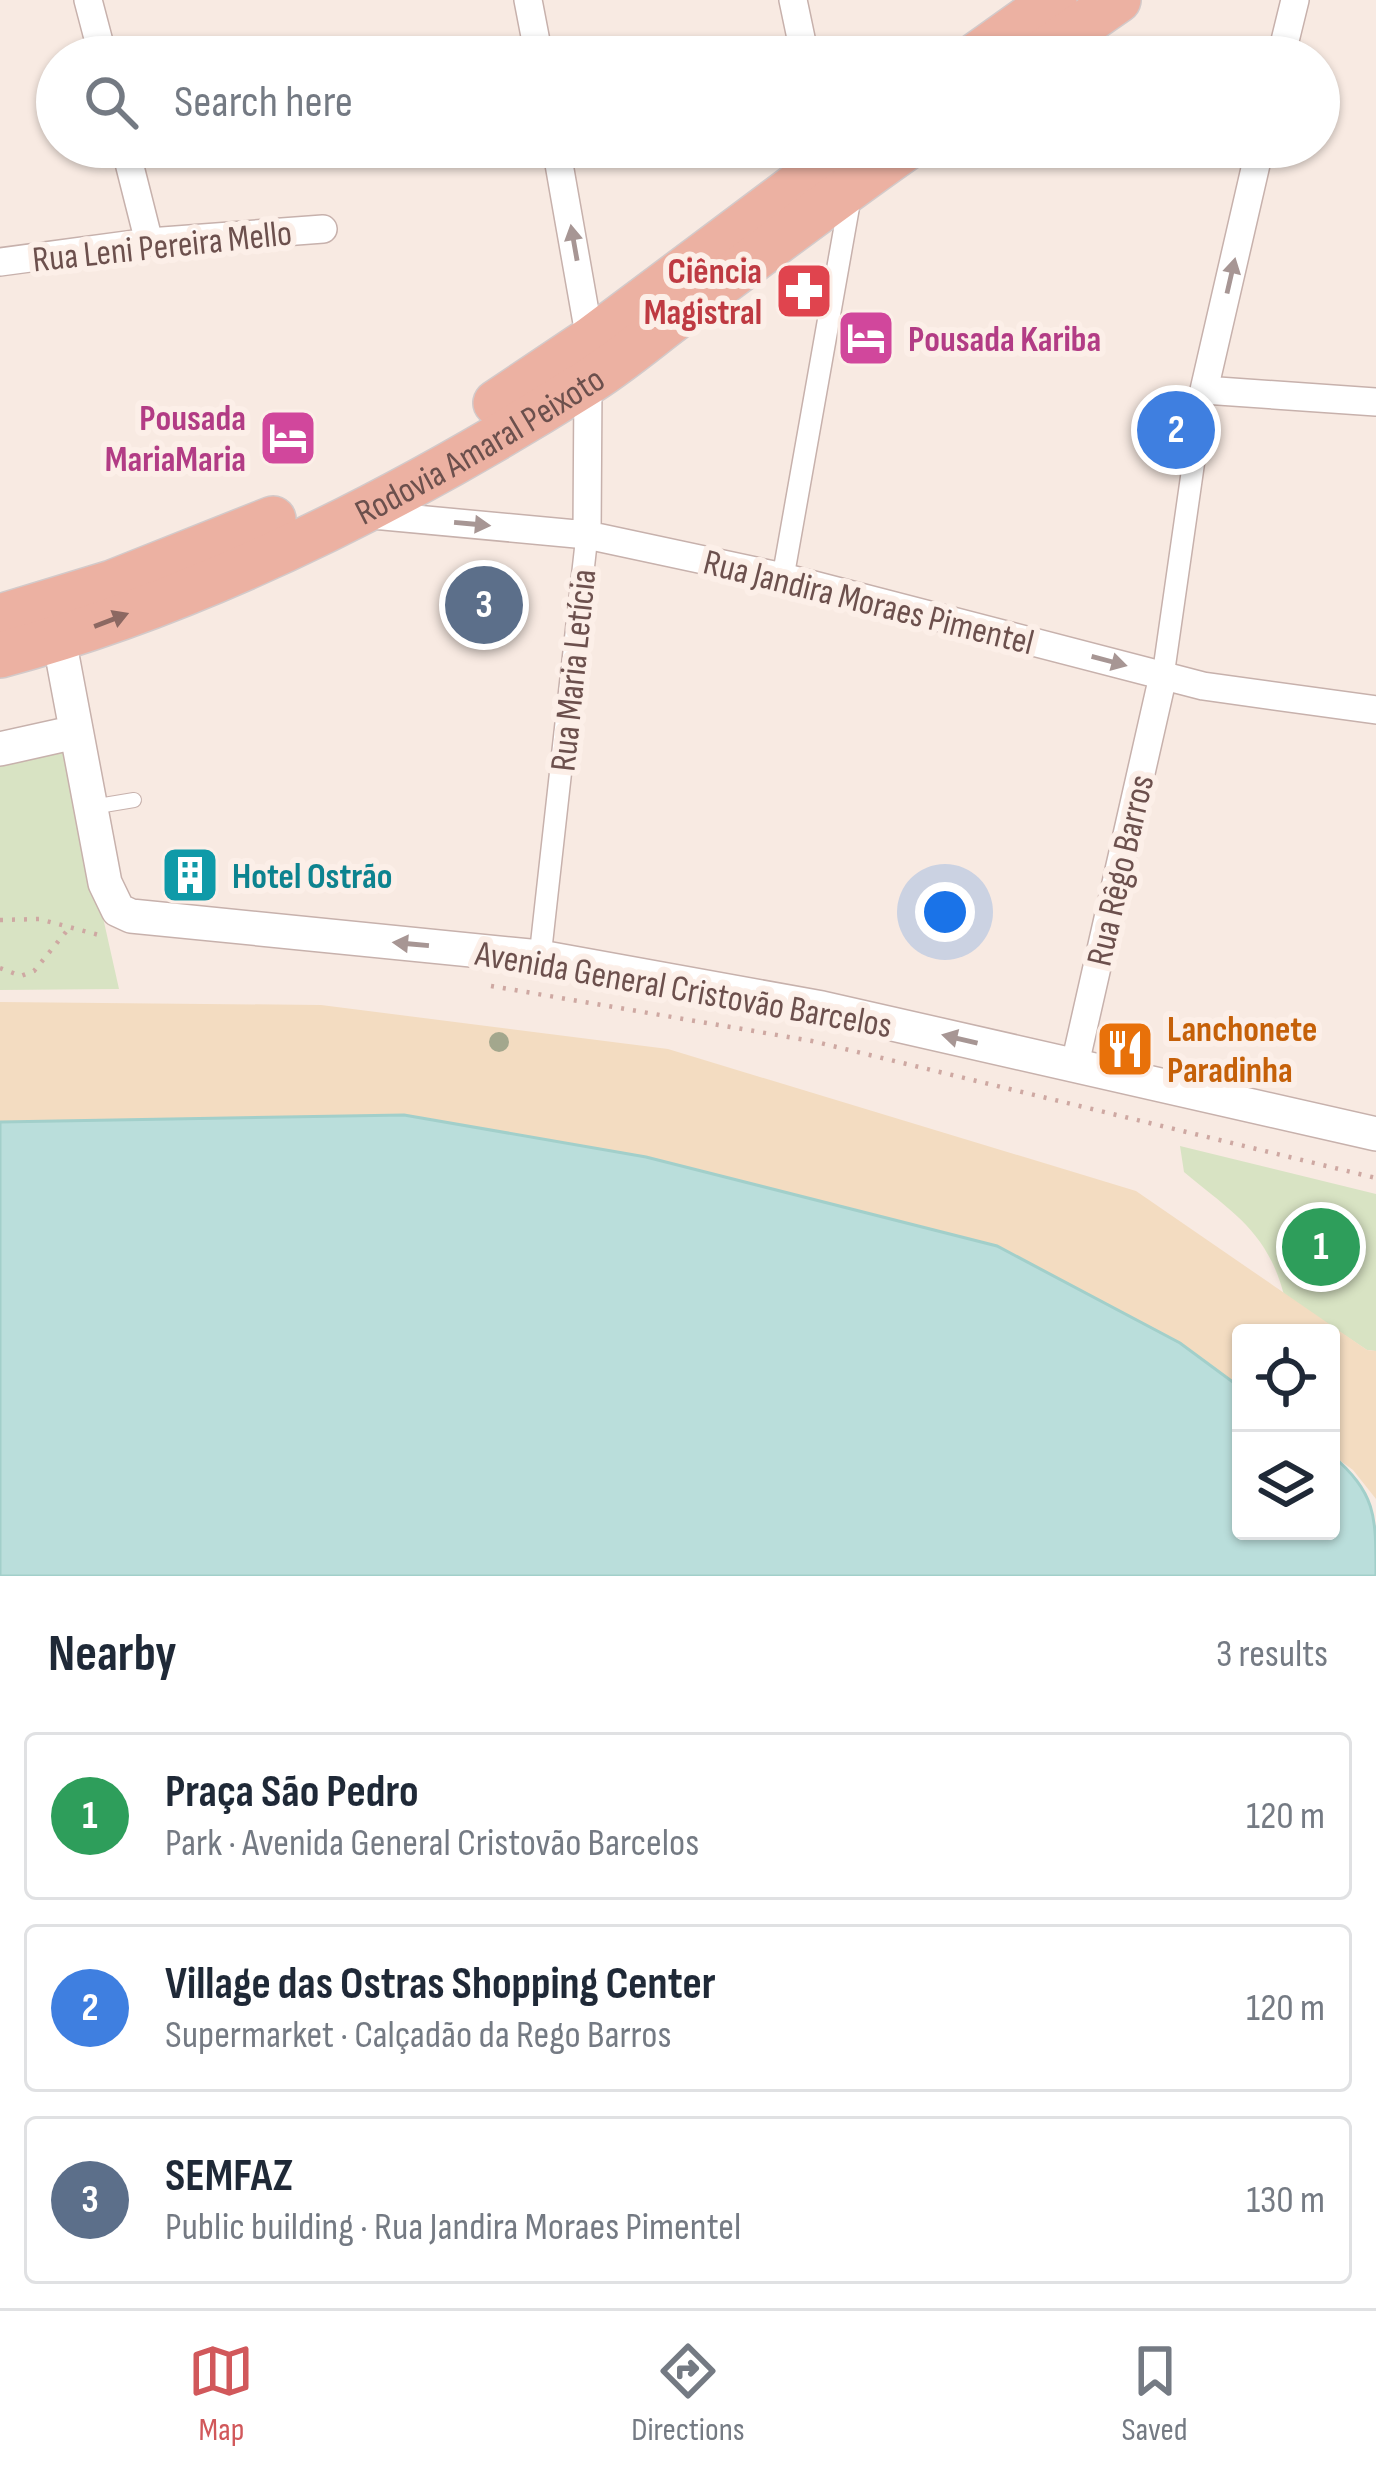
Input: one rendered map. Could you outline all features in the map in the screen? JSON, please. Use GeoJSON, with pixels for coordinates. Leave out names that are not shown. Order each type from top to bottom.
{"type":"FeatureCollection","features":[{"type":"Feature","properties":{"kind":"highway"},"geometry":{"type":"LineString","coordinates":[[1003,36],[1054,0]]}},
{"type":"Feature","properties":{"kind":"highway"},"geometry":{"type":"LineString","coordinates":[[1066,36],[1118,0]]}},
{"type":"Feature","properties":{"kind":"highway","name":"Rodovia Amaral Peixoto"},"geometry":{"type":"LineString","coordinates":[[0,655],[199,595],[358,514],[589,361],[830,168]]}},
{"type":"Feature","properties":{"kind":"highway","name":"Rodovia Amaral Peixoto"},"geometry":{"type":"LineString","coordinates":[[0,617],[112,583],[325,498],[589,361]]}},
{"type":"Feature","properties":{"kind":"street"},"geometry":{"type":"LineString","coordinates":[[88,0],[97,36]]}},
{"type":"Feature","properties":{"kind":"street"},"geometry":{"type":"LineString","coordinates":[[528,0],[535,36]]}},
{"type":"Feature","properties":{"kind":"street"},"geometry":{"type":"LineString","coordinates":[[793,0],[801,36]]}},
{"type":"Feature","properties":{"kind":"street"},"geometry":{"type":"LineString","coordinates":[[1286,36],[1294,0]]}},
{"type":"Feature","properties":{"kind":"street"},"geometry":{"type":"LineString","coordinates":[[130,168],[149,242]]}},
{"type":"Feature","properties":{"kind":"street","name":"Rua Maria Letícia"},"geometry":{"type":"LineString","coordinates":[[540,957],[587,535],[589,361],[559,168]]}},
{"type":"Feature","properties":{"kind":"street"},"geometry":{"type":"LineString","coordinates":[[783,577],[840,168]]}},
{"type":"Feature","properties":{"kind":"street"},"geometry":{"type":"LineString","coordinates":[[1163,676],[1204,390],[1256,168]]}},
{"type":"Feature","properties":{"kind":"street","name":"Rua Leni Pereira Mello"},"geometry":{"type":"LineString","coordinates":[[0,262],[149,242],[323,229]]}},
{"type":"Feature","properties":{"kind":"street"},"geometry":{"type":"LineString","coordinates":[[1204,390],[1376,402]]}},
{"type":"Feature","properties":{"kind":"street","name":"Rua Jandira Moraes Pimentel"},"geometry":{"type":"LineString","coordinates":[[358,514],[587,535],[783,577],[1163,676],[1256,696],[1376,710]]}},
{"type":"Feature","properties":{"kind":"street","name":"Avenida General Cristovão Barcelos"},"geometry":{"type":"LineString","coordinates":[[59,639],[110,901],[130,916],[540,957],[821,1008],[1376,1134]]}},
{"type":"Feature","properties":{"kind":"street","name":"Rua Rêgo Barros"},"geometry":{"type":"LineString","coordinates":[[1075,1064],[1163,676]]}},
{"type":"Feature","properties":{"kind":"street"},"geometry":{"type":"LineString","coordinates":[[0,749],[76,732]]}},
{"type":"Feature","properties":{"kind":"lane"},"geometry":{"type":"LineString","coordinates":[[92,808],[134,800]]}},
{"type":"Feature","properties":{"kind":"path"},"geometry":{"type":"LineString","coordinates":[[0,920],[29,918],[107,937]]}},
{"type":"Feature","properties":{"kind":"path"},"geometry":{"type":"LineString","coordinates":[[0,968],[16,976],[34,971],[70,927]]}},
{"type":"Feature","properties":{"kind":"path"},"geometry":{"type":"LineString","coordinates":[[488,985],[812,1041],[1376,1178]]}},
{"type":"Feature","properties":{"kind":"green space"},"geometry":{"type":"Polygon","coordinates":[[[66,752],[119,989],[0,990],[0,766],[66,752]]]}},
{"type":"Feature","properties":{"kind":"green space"},"geometry":{"type":"Polygon","coordinates":[[[1180,1146],[1376,1194],[1376,1351],[1340,1332],[1340,1324],[1328,1324],[1284,1295],[1258,1239],[1184,1172],[1180,1146]]]}},
{"type":"Feature","properties":{"kind":"sand"},"geometry":{"type":"Polygon","coordinates":[[[0,1002],[321,1005],[668,1049],[1136,1191],[1329,1324],[1232,1324],[1232,1381],[1180,1343],[997,1246],[646,1157],[404,1115],[0,1122],[0,1002]]]}},
{"type":"Feature","properties":{"kind":"sand"},"geometry":{"type":"Polygon","coordinates":[[[1340,1331],[1376,1351],[1376,1499],[1340,1461],[1340,1331]]]}},
{"type":"Feature","properties":{"kind":"water"},"geometry":{"type":"Polygon","coordinates":[[[404,1115],[646,1157],[997,1246],[1180,1343],[1232,1381],[1232,1540],[1340,1540],[1340,1462],[1370,1506],[1376,1576],[0,1576],[0,1122],[404,1115]]]}},
{"type":"Feature","properties":{"kind":"place","name":"Ciência Magistral"},"geometry":{"type":"Point","coordinates":[804,291]}},
{"type":"Feature","properties":{"kind":"place","name":"Pousada Kariba"},"geometry":{"type":"Point","coordinates":[866,338]}},
{"type":"Feature","properties":{"kind":"place","name":"Village das Ostras Shopping Center"},"geometry":{"type":"Point","coordinates":[1176,430]}},
{"type":"Feature","properties":{"kind":"place","name":"Pousada MariaMaria"},"geometry":{"type":"Point","coordinates":[288,438]}},
{"type":"Feature","properties":{"kind":"place","name":"SEMFAZ"},"geometry":{"type":"Point","coordinates":[484,605]}},
{"type":"Feature","properties":{"kind":"place","name":"Hotel Ostrão"},"geometry":{"type":"Point","coordinates":[190,875]}},
{"type":"Feature","properties":{"kind":"place","name":"Lanchonete Paradinha"},"geometry":{"type":"Point","coordinates":[1125,1049]}},
{"type":"Feature","properties":{"kind":"place","name":"Praça São Pedro"},"geometry":{"type":"Point","coordinates":[1321,1247]}}]}
